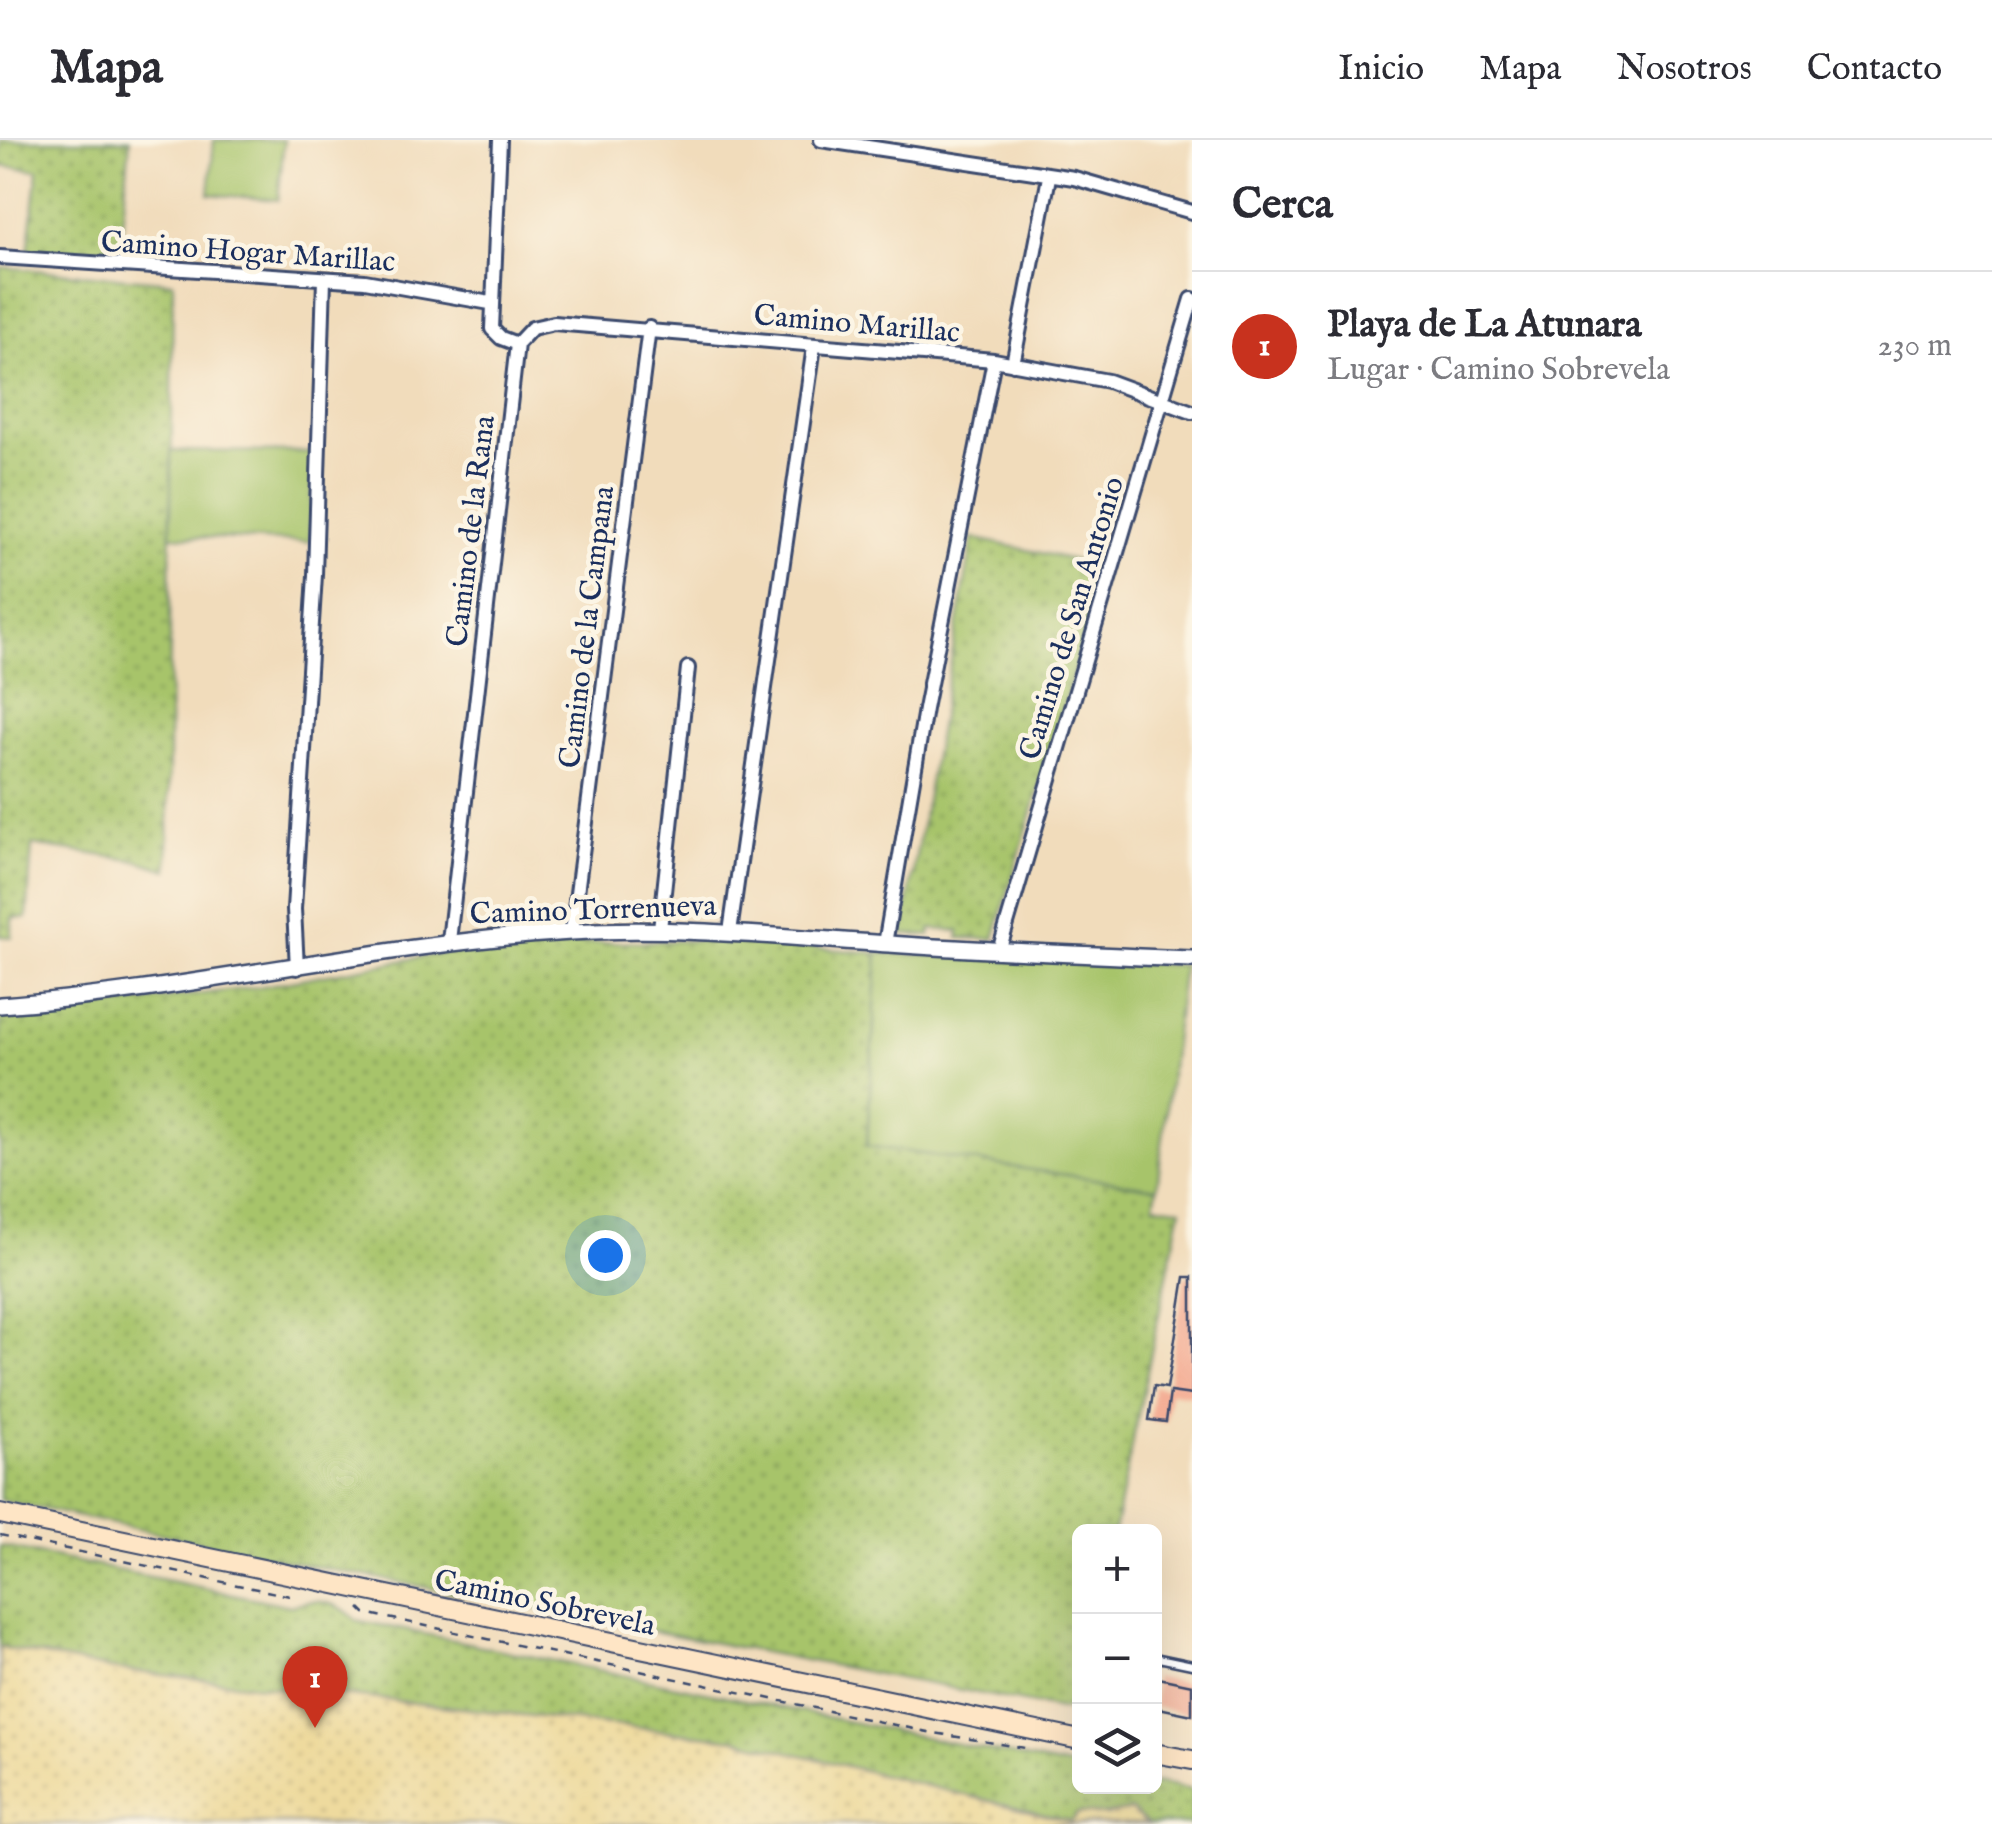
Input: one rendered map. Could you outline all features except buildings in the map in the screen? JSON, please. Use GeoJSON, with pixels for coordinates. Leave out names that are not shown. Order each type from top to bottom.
{"type":"FeatureCollection","features":[{"type":"Feature","properties":{"kind":"main road","name":"Camino Sobrevela"},"geometry":{"type":"LineString","coordinates":[[0,1514],[1072,1738]]}},
{"type":"Feature","properties":{"kind":"main road"},"geometry":{"type":"LineString","coordinates":[[1162,1755],[1192,1760]]}},
{"type":"Feature","properties":{"kind":"street"},"geometry":{"type":"LineString","coordinates":[[500,140],[490,303],[492,328],[517,344]]}},
{"type":"Feature","properties":{"kind":"street"},"geometry":{"type":"LineString","coordinates":[[821,140],[1074,178],[1192,212]]}},
{"type":"Feature","properties":{"kind":"street"},"geometry":{"type":"LineString","coordinates":[[1012,364],[1049,177]]}},
{"type":"Feature","properties":{"kind":"street","name":"Camino Hogar Marillac"},"geometry":{"type":"LineString","coordinates":[[0,256],[365,281],[490,303]]}},
{"type":"Feature","properties":{"kind":"street"},"geometry":{"type":"LineString","coordinates":[[297,968],[294,910],[315,575],[324,279]]}},
{"type":"Feature","properties":{"kind":"street","name":"Camino de San Antonio"},"geometry":{"type":"LineString","coordinates":[[999,951],[1192,299]]}},
{"type":"Feature","properties":{"kind":"street","name":"Camino Marillac"},"geometry":{"type":"LineString","coordinates":[[517,344],[532,328],[554,323],[994,360],[1108,381],[1192,412]]}},
{"type":"Feature","properties":{"kind":"street","name":"Camino de la Campana"},"geometry":{"type":"LineString","coordinates":[[572,932],[648,328]]}},
{"type":"Feature","properties":{"kind":"street","name":"Camino de la Rana"},"geometry":{"type":"LineString","coordinates":[[449,941],[517,344]]}},
{"type":"Feature","properties":{"kind":"street"},"geometry":{"type":"LineString","coordinates":[[730,932],[814,346]]}},
{"type":"Feature","properties":{"kind":"street"},"geometry":{"type":"LineString","coordinates":[[886,944],[925,709],[994,360]]}},
{"type":"Feature","properties":{"kind":"street"},"geometry":{"type":"LineString","coordinates":[[660,929],[688,668]]}},
{"type":"Feature","properties":{"kind":"street","name":"Camino Torrenueva"},"geometry":{"type":"LineString","coordinates":[[0,1005],[92,998],[449,941],[572,932],[730,932],[999,951],[1192,959]]}},
{"type":"Feature","properties":{"kind":"lane"},"geometry":{"type":"LineString","coordinates":[[1162,1659],[1192,1665]]}},
{"type":"Feature","properties":{"kind":"path"},"geometry":{"type":"LineString","coordinates":[[0,1535],[290,1596],[305,1592]]}},
{"type":"Feature","properties":{"kind":"path"},"geometry":{"type":"LineString","coordinates":[[354,1601],[365,1612],[928,1732],[1042,1750]]}},
{"type":"Feature","properties":{"kind":"green space"},"geometry":{"type":"Polygon","coordinates":[[[0,140],[130,140],[119,258],[28,252],[38,170],[0,166],[0,140]]]}},
{"type":"Feature","properties":{"kind":"green space"},"geometry":{"type":"Polygon","coordinates":[[[214,140],[284,140],[278,200],[209,194],[214,140]]]}},
{"type":"Feature","properties":{"kind":"green space"},"geometry":{"type":"Polygon","coordinates":[[[0,267],[173,282],[168,870],[139,861],[32,845],[27,918],[12,918],[12,937],[0,936],[0,267]]]}},
{"type":"Feature","properties":{"kind":"green space"},"geometry":{"type":"Polygon","coordinates":[[[171,451],[313,452],[310,542],[171,536],[171,451]]]}},
{"type":"Feature","properties":{"kind":"green space"},"geometry":{"type":"Polygon","coordinates":[[[973,538],[1105,567],[994,939],[959,938],[959,931],[931,929],[930,936],[902,934],[973,538]]]}},
{"type":"Feature","properties":{"kind":"green space"},"geometry":{"type":"Polygon","coordinates":[[[720,940],[878,953],[867,1146],[1123,1180],[1157,1188],[1154,1205],[1181,1208],[1115,1524],[1072,1524],[1072,1711],[314,1566],[0,1500],[0,1014],[64,1011],[257,987],[444,953],[520,944],[720,940]]]}},
{"type":"Feature","properties":{"kind":"green space"},"geometry":{"type":"Polygon","coordinates":[[[878,953],[1183,965],[1157,1188],[867,1146],[878,953]]]}},
{"type":"Feature","properties":{"kind":"green space"},"geometry":{"type":"Polygon","coordinates":[[[0,1546],[291,1606],[308,1601],[326,1602],[356,1620],[1072,1768],[1072,1794],[1162,1794],[1162,1784],[1192,1790],[1192,1824],[1148,1824],[1116,1813],[1071,1821],[735,1739],[109,1669],[0,1647],[0,1546]]]}},
{"type":"Feature","properties":{"kind":"sand"},"geometry":{"type":"Polygon","coordinates":[[[0,1647],[109,1669],[735,1739],[1071,1821],[1078,1813],[1106,1815],[1131,1810],[1148,1824],[0,1824],[0,1647]]]}},
{"type":"Feature","properties":{"kind":"place","name":"Playa de La Atunara"},"geometry":{"type":"Point","coordinates":[315,1728]}}]}
